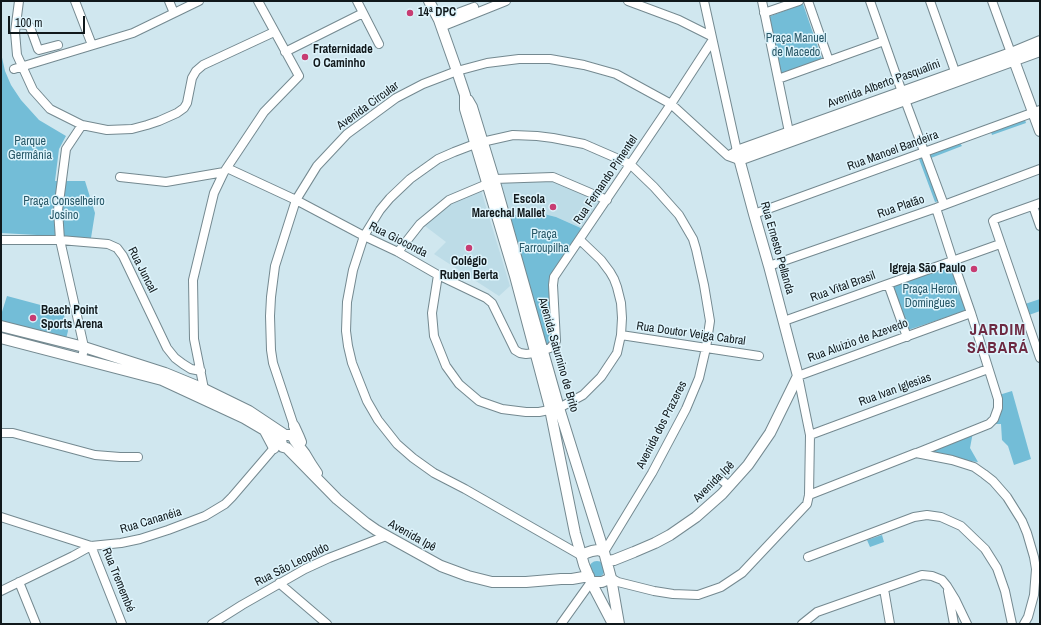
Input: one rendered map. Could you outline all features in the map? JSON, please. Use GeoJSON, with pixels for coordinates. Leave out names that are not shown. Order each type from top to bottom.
{"type":"FeatureCollection","features":[{"type":"Feature","properties":{"kind":"main road","name":"Avenida Saturnino de Brito"},"geometry":{"type":"LineString","coordinates":[[429,1],[440,23],[458,70],[465,95],[472,107],[479,143],[489,181],[555,410],[606,557],[619,624]]}},
{"type":"Feature","properties":{"kind":"main road","name":"Avenida Alberto Pasqualini"},"geometry":{"type":"LineString","coordinates":[[1013,57],[1040,41]]}},
{"type":"Feature","properties":{"kind":"main road","name":"Avenida Alberto Pasqualini"},"geometry":{"type":"LineString","coordinates":[[734,155],[1013,57],[1040,51]]}},
{"type":"Feature","properties":{"kind":"main road"},"geometry":{"type":"LineString","coordinates":[[1013,57],[1037,112],[1040,131]]}},
{"type":"Feature","properties":{"kind":"main road","name":"Rua Ernesto Pellanda"},"geometry":{"type":"LineString","coordinates":[[734,155],[754,214],[798,376]]}},
{"type":"Feature","properties":{"kind":"main road"},"geometry":{"type":"LineString","coordinates":[[1,326],[84,347],[165,373],[204,389],[249,412],[287,438]]}},
{"type":"Feature","properties":{"kind":"main road"},"geometry":{"type":"LineString","coordinates":[[1,338],[162,380],[244,418],[266,431],[287,438],[300,437],[305,454]]}},
{"type":"Feature","properties":{"kind":"main road","name":"Avenida Ipê"},"geometry":{"type":"LineString","coordinates":[[606,557],[614,560],[654,543],[685,526],[703,512],[722,494],[748,465],[770,433],[798,376]]}},
{"type":"Feature","properties":{"kind":"main road","name":"Avenida Saturnino de Brito"},"geometry":{"type":"LineString","coordinates":[[555,410],[575,533],[590,579],[613,624]]}},
{"type":"Feature","properties":{"kind":"main road","name":"Avenida Ipê"},"geometry":{"type":"LineString","coordinates":[[287,438],[305,454],[316,471],[351,510]]}},
{"type":"Feature","properties":{"kind":"main road","name":"Avenida Ipê"},"geometry":{"type":"LineString","coordinates":[[287,438],[337,499],[366,524],[441,566],[468,576],[492,582],[590,579]]}},
{"type":"Feature","properties":{"kind":"main road"},"geometry":{"type":"LineString","coordinates":[[583,560],[586,553],[598,550],[606,557]]}},
{"type":"Feature","properties":{"kind":"main road","name":"Avenida Ipê"},"geometry":{"type":"LineString","coordinates":[[561,579],[577,573],[583,560]]}},
{"type":"Feature","properties":{"kind":"main road"},"geometry":{"type":"LineString","coordinates":[[590,579],[602,582],[611,578]]}},
{"type":"Feature","properties":{"kind":"street"},"geometry":{"type":"LineString","coordinates":[[19,1],[14,32],[18,68],[33,90],[50,109],[82,125],[107,130],[132,129],[169,117],[184,108],[188,99],[192,78],[196,71],[203,65],[274,32]]}},
{"type":"Feature","properties":{"kind":"street"},"geometry":{"type":"LineString","coordinates":[[75,1],[92,45]]}},
{"type":"Feature","properties":{"kind":"street"},"geometry":{"type":"LineString","coordinates":[[168,1],[174,13]]}},
{"type":"Feature","properties":{"kind":"street"},"geometry":{"type":"LineString","coordinates":[[18,68],[133,33],[199,1]]}},
{"type":"Feature","properties":{"kind":"street"},"geometry":{"type":"LineString","coordinates":[[204,389],[194,338],[193,280],[214,193],[225,170],[264,112],[299,76],[258,1]]}},
{"type":"Feature","properties":{"kind":"street"},"geometry":{"type":"LineString","coordinates":[[357,1],[379,44]]}},
{"type":"Feature","properties":{"kind":"street"},"geometry":{"type":"LineString","coordinates":[[440,23],[474,7],[506,1]]}},
{"type":"Feature","properties":{"kind":"street"},"geometry":{"type":"LineString","coordinates":[[628,1],[679,20],[712,38]]}},
{"type":"Feature","properties":{"kind":"street","name":"Rua Ernesto Pellanda"},"geometry":{"type":"LineString","coordinates":[[704,1],[734,155]]}},
{"type":"Feature","properties":{"kind":"street"},"geometry":{"type":"LineString","coordinates":[[762,1],[790,136]]}},
{"type":"Feature","properties":{"kind":"street"},"geometry":{"type":"LineString","coordinates":[[764,13],[799,1]]}},
{"type":"Feature","properties":{"kind":"street"},"geometry":{"type":"LineString","coordinates":[[808,1],[829,61]]}},
{"type":"Feature","properties":{"kind":"street"},"geometry":{"type":"LineString","coordinates":[[809,496],[989,424],[992,422],[998,408],[998,399],[953,261],[940,206],[924,152],[870,1]]}},
{"type":"Feature","properties":{"kind":"street"},"geometry":{"type":"LineString","coordinates":[[930,1],[957,77]]}},
{"type":"Feature","properties":{"kind":"street"},"geometry":{"type":"LineString","coordinates":[[992,1],[1013,57]]}},
{"type":"Feature","properties":{"kind":"street"},"geometry":{"type":"LineString","coordinates":[[285,52],[363,13]]}},
{"type":"Feature","properties":{"kind":"street"},"geometry":{"type":"LineString","coordinates":[[16,24],[27,25],[30,27],[39,50],[58,45]]}},
{"type":"Feature","properties":{"kind":"street","name":"Rua Fernando Pimentel"},"geometry":{"type":"LineString","coordinates":[[539,352],[550,348],[556,341],[554,277],[671,104],[712,38]]}},
{"type":"Feature","properties":{"kind":"street"},"geometry":{"type":"LineString","coordinates":[[778,79],[884,40]]}},
{"type":"Feature","properties":{"kind":"street","name":"Avenida Circular"},"geometry":{"type":"LineString","coordinates":[[287,438],[270,344],[270,316],[275,266],[296,200],[320,161],[347,134],[396,98],[423,84],[458,70],[487,63],[519,59],[550,59],[584,65],[616,74],[671,104],[734,155]]}},
{"type":"Feature","properties":{"kind":"street","name":"Rua Manoel Bandeira"},"geometry":{"type":"LineString","coordinates":[[754,214],[1037,112]]}},
{"type":"Feature","properties":{"kind":"street"},"geometry":{"type":"LineString","coordinates":[[82,125],[66,149],[58,210],[60,240],[84,347],[82,359]]}},
{"type":"Feature","properties":{"kind":"street","name":"Avenida dos Prazeres"},"geometry":{"type":"LineString","coordinates":[[583,560],[471,492],[434,473],[397,444],[380,423],[367,401],[356,373],[348,346],[346,310],[353,270],[364,236],[385,203],[410,178],[438,159],[479,143],[513,135],[553,138],[584,144],[630,164],[654,187],[679,215],[693,239],[704,285],[710,321],[699,378],[686,409],[606,557]]}},
{"type":"Feature","properties":{"kind":"street","name":"Rua Platão"},"geometry":{"type":"LineString","coordinates":[[769,266],[1040,169]]}},
{"type":"Feature","properties":{"kind":"street"},"geometry":{"type":"LineString","coordinates":[[120,177],[166,182],[225,170]]}},
{"type":"Feature","properties":{"kind":"street","name":"Rua Gioconda"},"geometry":{"type":"LineString","coordinates":[[225,170],[296,200],[398,252],[438,275],[489,300],[492,303],[515,350],[526,354],[539,352]]}},
{"type":"Feature","properties":{"kind":"street"},"geometry":{"type":"LineString","coordinates":[[398,252],[420,224],[448,200],[489,181],[553,177],[607,200]]}},
{"type":"Feature","properties":{"kind":"street"},"geometry":{"type":"LineString","coordinates":[[1040,226],[1036,204],[993,220],[1040,358]]}},
{"type":"Feature","properties":{"kind":"street","name":"Rua Juncal"},"geometry":{"type":"LineString","coordinates":[[1,240],[60,240],[108,244],[117,248],[123,256],[167,348],[175,358],[183,364],[191,369],[201,371]]}},
{"type":"Feature","properties":{"kind":"street"},"geometry":{"type":"LineString","coordinates":[[438,275],[432,313],[434,336],[446,366],[459,384],[479,401],[502,409],[526,412],[555,410],[583,395],[601,376],[617,353],[621,335],[621,303],[614,279],[601,260],[580,240]]}},
{"type":"Feature","properties":{"kind":"street","name":"Rua Vital Brasil"},"geometry":{"type":"LineString","coordinates":[[784,321],[1000,244]]}},
{"type":"Feature","properties":{"kind":"street"},"geometry":{"type":"LineString","coordinates":[[888,284],[906,337]]}},
{"type":"Feature","properties":{"kind":"street","name":"Rua Aluizio de Azevedo"},"geometry":{"type":"LineString","coordinates":[[798,376],[971,313]]}},
{"type":"Feature","properties":{"kind":"street","name":"Rua Doutor Veiga Cabral"},"geometry":{"type":"LineString","coordinates":[[621,335],[759,356]]}},
{"type":"Feature","properties":{"kind":"street","name":"Rua Ivan Iglesias"},"geometry":{"type":"LineString","coordinates":[[810,435],[988,369]]}},
{"type":"Feature","properties":{"kind":"street","name":"Rua Ernesto Pellanda"},"geometry":{"type":"LineString","coordinates":[[611,578],[618,582],[673,594],[698,594],[721,587],[742,573],[807,504],[809,496],[810,435],[798,376]]}},
{"type":"Feature","properties":{"kind":"street"},"geometry":{"type":"LineString","coordinates":[[1,433],[13,433],[95,455],[138,457]]}},
{"type":"Feature","properties":{"kind":"street","name":"Rua Cananéia"},"geometry":{"type":"LineString","coordinates":[[1,518],[91,546],[121,543],[140,539],[205,516],[225,504],[287,438]]}},
{"type":"Feature","properties":{"kind":"street"},"geometry":{"type":"LineString","coordinates":[[916,453],[952,460],[974,467],[993,481],[1009,506],[1022,521],[1038,570],[1034,595],[1028,617],[1024,624]]}},
{"type":"Feature","properties":{"kind":"street"},"geometry":{"type":"LineString","coordinates":[[719,478],[729,486]]}},
{"type":"Feature","properties":{"kind":"street"},"geometry":{"type":"LineString","coordinates":[[808,557],[914,517],[927,515],[941,517],[961,526],[985,549],[997,568],[1005,591],[1012,624]]}},
{"type":"Feature","properties":{"kind":"street","name":"Rua São Leopoldo"},"geometry":{"type":"LineString","coordinates":[[212,624],[305,569],[386,536]]}},
{"type":"Feature","properties":{"kind":"street"},"geometry":{"type":"LineString","coordinates":[[1,591],[91,546]]}},
{"type":"Feature","properties":{"kind":"street","name":"Rua Tremembé"},"geometry":{"type":"LineString","coordinates":[[91,546],[122,624]]}},
{"type":"Feature","properties":{"kind":"street"},"geometry":{"type":"LineString","coordinates":[[802,624],[817,612],[922,575],[932,576],[942,580],[955,599],[968,624]]}},
{"type":"Feature","properties":{"kind":"street"},"geometry":{"type":"LineString","coordinates":[[561,624],[590,579]]}},
{"type":"Feature","properties":{"kind":"street"},"geometry":{"type":"LineString","coordinates":[[19,582],[36,624]]}},
{"type":"Feature","properties":{"kind":"street"},"geometry":{"type":"LineString","coordinates":[[279,583],[327,624]]}},
{"type":"Feature","properties":{"kind":"street"},"geometry":{"type":"LineString","coordinates":[[947,586],[954,624]]}},
{"type":"Feature","properties":{"kind":"street"},"geometry":{"type":"LineString","coordinates":[[884,589],[890,624]]}},
{"type":"Feature","properties":{"kind":"shaded area","name":"Escola Marechal Mallet"},"geometry":{"type":"Polygon","coordinates":[[[549,179],[602,201],[583,229],[556,217],[536,212],[535,215],[509,215],[501,181],[549,179]]]}},
{"type":"Feature","properties":{"kind":"shaded area","name":"Colégio Ruben Berta"},"geometry":{"type":"Polygon","coordinates":[[[481,190],[510,286],[499,296],[434,254],[446,242],[425,226],[450,203],[481,190]]]}},
{"type":"Feature","properties":{"kind":"green space","name":"Praça Manuel de Macedo"},"geometry":{"type":"Polygon","coordinates":[[[803,4],[822,59],[781,74],[768,17],[803,4]]]}},
{"type":"Feature","properties":{"kind":"green space","name":"Parque Germânia"},"geometry":{"type":"Polygon","coordinates":[[[1,53],[5,71],[11,85],[21,100],[39,120],[66,136],[59,149],[55,181],[85,181],[95,213],[91,238],[1,233],[1,53]]]}},
{"type":"Feature","properties":{"kind":"green space"},"geometry":{"type":"Polygon","coordinates":[[[1025,120],[1026,123],[992,135],[991,132],[1025,120]]]}},
{"type":"Feature","properties":{"kind":"green space"},"geometry":{"type":"Polygon","coordinates":[[[960,143],[962,146],[931,158],[930,154],[960,143]]]}},
{"type":"Feature","properties":{"kind":"green space"},"geometry":{"type":"Polygon","coordinates":[[[922,157],[939,201],[935,202],[919,159],[922,157]]]}},
{"type":"Feature","properties":{"kind":"green space","name":"Praça Farroupilha"},"geometry":{"type":"Polygon","coordinates":[[[536,212],[556,217],[583,229],[549,280],[553,340],[549,345],[544,343],[509,215],[535,215],[536,212]]]}},
{"type":"Feature","properties":{"kind":"green space","name":"Praça Heron Domingues"},"geometry":{"type":"Polygon","coordinates":[[[951,263],[968,310],[908,330],[892,285],[951,263]]]}},
{"type":"Feature","properties":{"kind":"green space","name":"Beach Point Sports Arena"},"geometry":{"type":"Polygon","coordinates":[[[7,296],[63,311],[68,331],[66,339],[1,321],[1,315],[7,296]]]}},
{"type":"Feature","properties":{"kind":"green space"},"geometry":{"type":"Polygon","coordinates":[[[1040,299],[1040,311],[1029,315],[1025,304],[1040,299]]]}},
{"type":"Feature","properties":{"kind":"green space"},"geometry":{"type":"Polygon","coordinates":[[[1012,391],[1031,459],[1014,465],[1008,446],[1002,440],[1001,424],[994,424],[999,395],[1012,391]]]}},
{"type":"Feature","properties":{"kind":"green space"},"geometry":{"type":"Polygon","coordinates":[[[973,432],[970,448],[978,462],[924,452],[973,432]]]}},
{"type":"Feature","properties":{"kind":"green space"},"geometry":{"type":"Polygon","coordinates":[[[882,535],[884,542],[870,547],[867,540],[882,535]]]}},
{"type":"Feature","properties":{"kind":"green space"},"geometry":{"type":"Polygon","coordinates":[[[597,561],[604,566],[605,569],[600,576],[597,577],[590,572],[589,569],[594,562],[597,561]]]}},
{"type":"Feature","properties":{"kind":"place","name":"14ª DPC"},"geometry":{"type":"Point","coordinates":[410,13]}},
{"type":"Feature","properties":{"kind":"place","name":"Fraternidade O Caminho"},"geometry":{"type":"Point","coordinates":[305,57]}},
{"type":"Feature","properties":{"kind":"place","name":"Escola Marechal Mallet"},"geometry":{"type":"Point","coordinates":[553,207]}},
{"type":"Feature","properties":{"kind":"place","name":"Colégio Ruben Berta"},"geometry":{"type":"Point","coordinates":[469,248]}},
{"type":"Feature","properties":{"kind":"place","name":"Igreja São Paulo"},"geometry":{"type":"Point","coordinates":[974,269]}},
{"type":"Feature","properties":{"kind":"place","name":"Beach Point Sports Arena"},"geometry":{"type":"Point","coordinates":[33,318]}},
{"type":"Feature","properties":{"kind":"district","name":"JARDIM SABARÁ"},"geometry":{"type":"Point","coordinates":[998,340]}},
{"type":"Feature","properties":{"kind":"park label","name":"Praça Conselheiro Josino"},"geometry":{"type":"Point","coordinates":[64,209]}}]}
